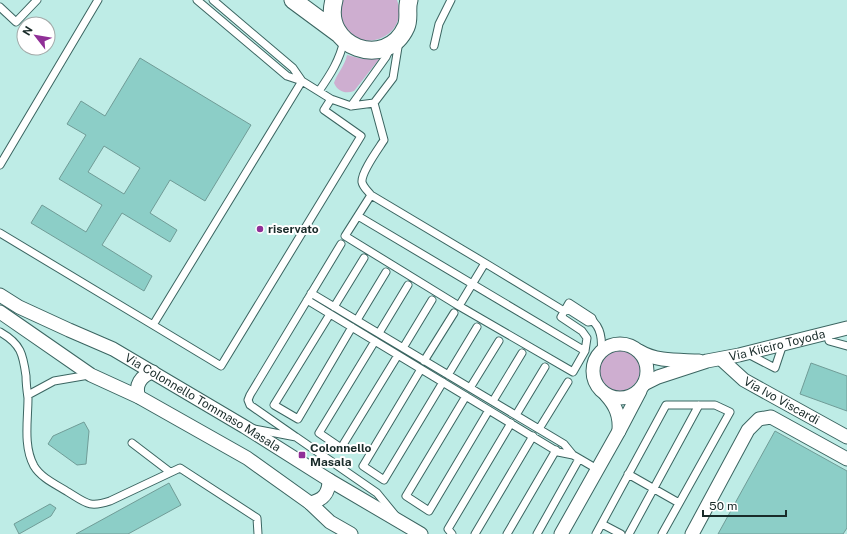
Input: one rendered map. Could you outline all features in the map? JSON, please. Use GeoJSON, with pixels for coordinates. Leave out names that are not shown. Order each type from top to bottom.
{"type":"FeatureCollection","features":[{"type":"Feature","properties":{"kind":"street"},"geometry":{"type":"LineString","coordinates":[[293,0],[358,49],[368,51],[379,50],[396,41],[406,28],[408,21],[408,1]]}},
{"type":"Feature","properties":{"kind":"street"},"geometry":{"type":"LineString","coordinates":[[334,0],[332,16],[334,25],[341,37]]}},
{"type":"Feature","properties":{"kind":"street","name":"Via Colonnello Tommaso Masala"},"geometry":{"type":"LineString","coordinates":[[0,295],[19,307],[113,349],[245,427],[329,480],[420,534]]}},
{"type":"Feature","properties":{"kind":"street","name":"Via Colonnello Tommaso Masala"},"geometry":{"type":"LineString","coordinates":[[0,312],[91,375],[139,397],[247,458],[310,503],[330,522],[351,534]]}},
{"type":"Feature","properties":{"kind":"street","name":"Via Kiiciro Toyoda"},"geometry":{"type":"LineString","coordinates":[[643,385],[658,377],[707,361],[847,328]]}},
{"type":"Feature","properties":{"kind":"street"},"geometry":{"type":"LineString","coordinates":[[561,534],[619,431],[647,375],[644,358],[638,351],[630,346],[620,344],[611,345],[601,352],[594,364],[593,377],[596,384],[613,402],[620,421],[619,431]]}},
{"type":"Feature","properties":{"kind":"street","name":"Via Kiiciro Toyoda"},"geometry":{"type":"LineString","coordinates":[[638,351],[655,358],[707,361]]}},
{"type":"Feature","properties":{"kind":"street","name":"Via Ivo Viscardi"},"geometry":{"type":"LineString","coordinates":[[721,358],[744,380],[847,437]]}},
{"type":"Feature","properties":{"kind":"street"},"geometry":{"type":"LineString","coordinates":[[139,397],[137,391],[138,383],[145,375],[152,372]]}},
{"type":"Feature","properties":{"kind":"street"},"geometry":{"type":"LineString","coordinates":[[606,395],[615,398],[630,397],[643,385]]}},
{"type":"Feature","properties":{"kind":"street"},"geometry":{"type":"LineString","coordinates":[[692,534],[748,430],[759,419],[771,417],[847,459]]}},
{"type":"Feature","properties":{"kind":"street"},"geometry":{"type":"LineString","coordinates":[[310,503],[324,498],[329,487],[329,480]]}},
{"type":"Feature","properties":{"kind":"lane"},"geometry":{"type":"LineString","coordinates":[[0,7],[16,22],[37,0]]}},
{"type":"Feature","properties":{"kind":"lane"},"geometry":{"type":"LineString","coordinates":[[0,165],[98,0]]}},
{"type":"Feature","properties":{"kind":"lane"},"geometry":{"type":"LineString","coordinates":[[197,0],[287,76],[302,81],[319,91],[330,100],[351,106],[374,102],[393,78],[396,41]]}},
{"type":"Feature","properties":{"kind":"lane"},"geometry":{"type":"LineString","coordinates":[[213,0],[293,68],[302,81]]}},
{"type":"Feature","properties":{"kind":"lane"},"geometry":{"type":"LineString","coordinates":[[434,46],[439,24],[451,0]]}},
{"type":"Feature","properties":{"kind":"lane"},"geometry":{"type":"LineString","coordinates":[[319,91],[336,66],[341,53],[341,37]]}},
{"type":"Feature","properties":{"kind":"lane"},"geometry":{"type":"LineString","coordinates":[[351,106],[396,41]]}},
{"type":"Feature","properties":{"kind":"lane"},"geometry":{"type":"LineString","coordinates":[[153,325],[302,81]]}},
{"type":"Feature","properties":{"kind":"lane"},"geometry":{"type":"LineString","coordinates":[[0,233],[221,366],[361,136],[324,110],[330,100]]}},
{"type":"Feature","properties":{"kind":"lane"},"geometry":{"type":"LineString","coordinates":[[374,102],[384,140],[362,180],[363,187],[370,195],[565,310],[592,318],[600,333],[602,342],[601,352]]}},
{"type":"Feature","properties":{"kind":"lane"},"geometry":{"type":"LineString","coordinates":[[370,195],[346,236],[459,306],[573,372],[585,351],[587,338],[585,334],[576,326],[565,310]]}},
{"type":"Feature","properties":{"kind":"lane"},"geometry":{"type":"LineString","coordinates":[[358,216],[585,351]]}},
{"type":"Feature","properties":{"kind":"lane"},"geometry":{"type":"LineString","coordinates":[[341,244],[248,400],[250,405],[377,493],[402,523]]}},
{"type":"Feature","properties":{"kind":"lane"},"geometry":{"type":"LineString","coordinates":[[334,307],[364,258]]}},
{"type":"Feature","properties":{"kind":"lane"},"geometry":{"type":"LineString","coordinates":[[459,306],[485,263]]}},
{"type":"Feature","properties":{"kind":"lane"},"geometry":{"type":"LineString","coordinates":[[357,320],[386,272]]}},
{"type":"Feature","properties":{"kind":"lane"},"geometry":{"type":"LineString","coordinates":[[378,333],[408,285]]}},
{"type":"Feature","properties":{"kind":"lane"},"geometry":{"type":"LineString","coordinates":[[311,293],[564,444],[576,457]]}},
{"type":"Feature","properties":{"kind":"lane"},"geometry":{"type":"LineString","coordinates":[[307,300],[556,450],[576,457],[598,469]]}},
{"type":"Feature","properties":{"kind":"lane"},"geometry":{"type":"LineString","coordinates":[[403,348],[432,300]]}},
{"type":"Feature","properties":{"kind":"lane"},"geometry":{"type":"LineString","coordinates":[[424,361],[454,313]]}},
{"type":"Feature","properties":{"kind":"lane"},"geometry":{"type":"LineString","coordinates":[[330,314],[274,405],[298,419],[352,327]]}},
{"type":"Feature","properties":{"kind":"lane"},"geometry":{"type":"LineString","coordinates":[[448,375],[477,327]]}},
{"type":"Feature","properties":{"kind":"lane"},"geometry":{"type":"LineString","coordinates":[[0,332],[13,341],[24,359],[28,395],[29,453],[35,468],[47,479],[83,500],[91,504],[98,505],[110,501],[180,468],[257,518],[258,534]]}},
{"type":"Feature","properties":{"kind":"lane"},"geometry":{"type":"LineString","coordinates":[[827,333],[829,341],[847,346]]}},
{"type":"Feature","properties":{"kind":"lane"},"geometry":{"type":"LineString","coordinates":[[375,341],[319,433],[341,448],[398,355]]}},
{"type":"Feature","properties":{"kind":"lane"},"geometry":{"type":"LineString","coordinates":[[470,388],[499,341]]}},
{"type":"Feature","properties":{"kind":"lane"},"geometry":{"type":"LineString","coordinates":[[746,353],[775,368],[783,344]]}},
{"type":"Feature","properties":{"kind":"lane"},"geometry":{"type":"LineString","coordinates":[[492,401],[522,353]]}},
{"type":"Feature","properties":{"kind":"lane"},"geometry":{"type":"LineString","coordinates":[[516,415],[545,367]]}},
{"type":"Feature","properties":{"kind":"lane"},"geometry":{"type":"LineString","coordinates":[[421,369],[363,466],[384,480],[443,382]]}},
{"type":"Feature","properties":{"kind":"lane"},"geometry":{"type":"LineString","coordinates":[[28,395],[54,381],[91,375]]}},
{"type":"Feature","properties":{"kind":"lane"},"geometry":{"type":"LineString","coordinates":[[539,429],[568,382]]}},
{"type":"Feature","properties":{"kind":"lane"},"geometry":{"type":"LineString","coordinates":[[466,396],[406,496],[429,511],[489,410]]}},
{"type":"Feature","properties":{"kind":"lane"},"geometry":{"type":"LineString","coordinates":[[596,534],[666,405],[715,405],[730,412],[662,534]]}},
{"type":"Feature","properties":{"kind":"lane"},"geometry":{"type":"LineString","coordinates":[[629,534],[699,405]]}},
{"type":"Feature","properties":{"kind":"lane"},"geometry":{"type":"LineString","coordinates":[[452,534],[448,530],[511,423]]}},
{"type":"Feature","properties":{"kind":"lane"},"geometry":{"type":"LineString","coordinates":[[245,427],[296,437]]}},
{"type":"Feature","properties":{"kind":"lane"},"geometry":{"type":"LineString","coordinates":[[475,534],[532,436]]}},
{"type":"Feature","properties":{"kind":"lane"},"geometry":{"type":"LineString","coordinates":[[132,443],[170,472]]}},
{"type":"Feature","properties":{"kind":"lane"},"geometry":{"type":"LineString","coordinates":[[507,534],[556,450]]}},
{"type":"Feature","properties":{"kind":"lane"},"geometry":{"type":"LineString","coordinates":[[537,534],[576,457]]}},
{"type":"Feature","properties":{"kind":"lane"},"geometry":{"type":"LineString","coordinates":[[628,474],[679,503]]}},
{"type":"Feature","properties":{"kind":"lane"},"geometry":{"type":"LineString","coordinates":[[330,522],[339,534]]}},
{"type":"Feature","properties":{"kind":"lane"},"geometry":{"type":"LineString","coordinates":[[602,524],[621,534]]}},
{"type":"Feature","properties":{"kind":"shaded area"},"geometry":{"type":"Polygon","coordinates":[[[342,0],[397,0],[399,15],[395,27],[387,35],[376,40],[364,40],[354,37],[345,28],[341,15],[342,0]]]}},
{"type":"Feature","properties":{"kind":"shaded area"},"geometry":{"type":"Polygon","coordinates":[[[347,55],[363,59],[380,58],[354,91],[342,92],[334,83],[345,63],[347,55]]]}},
{"type":"Feature","properties":{"kind":"shaded area"},"geometry":{"type":"Polygon","coordinates":[[[619,349],[634,355],[640,370],[634,385],[619,391],[604,385],[598,370],[604,355],[619,349]]]}},
{"type":"Feature","properties":{"kind":"building"},"geometry":{"type":"Polygon","coordinates":[[[140,58],[251,125],[205,201],[170,180],[150,213],[177,230],[170,242],[122,213],[102,245],[152,276],[144,291],[31,223],[42,205],[86,232],[102,205],[59,179],[86,135],[67,124],[81,101],[105,116],[140,58]],[[104,146],[88,172],[124,194],[140,168],[104,146]]]}},
{"type":"Feature","properties":{"kind":"building"},"geometry":{"type":"Polygon","coordinates":[[[811,363],[847,376],[847,411],[800,394],[811,363]]]}},
{"type":"Feature","properties":{"kind":"building"},"geometry":{"type":"Polygon","coordinates":[[[84,422],[89,431],[86,464],[77,465],[48,444],[53,436],[84,422]]]}},
{"type":"Feature","properties":{"kind":"building"},"geometry":{"type":"Polygon","coordinates":[[[775,431],[847,471],[847,528],[843,534],[718,534],[775,431]]]}},
{"type":"Feature","properties":{"kind":"building"},"geometry":{"type":"Polygon","coordinates":[[[169,483],[181,505],[128,534],[76,534],[169,483]]]}},
{"type":"Feature","properties":{"kind":"building"},"geometry":{"type":"Polygon","coordinates":[[[50,504],[56,508],[51,516],[19,534],[14,524],[50,504]]]}},
{"type":"Feature","properties":{"kind":"place","name":"riservato"},"geometry":{"type":"Point","coordinates":[260,229]}},
{"type":"Feature","properties":{"kind":"place","name":"Colonnello Masala"},"geometry":{"type":"Point","coordinates":[302,455]}}]}
